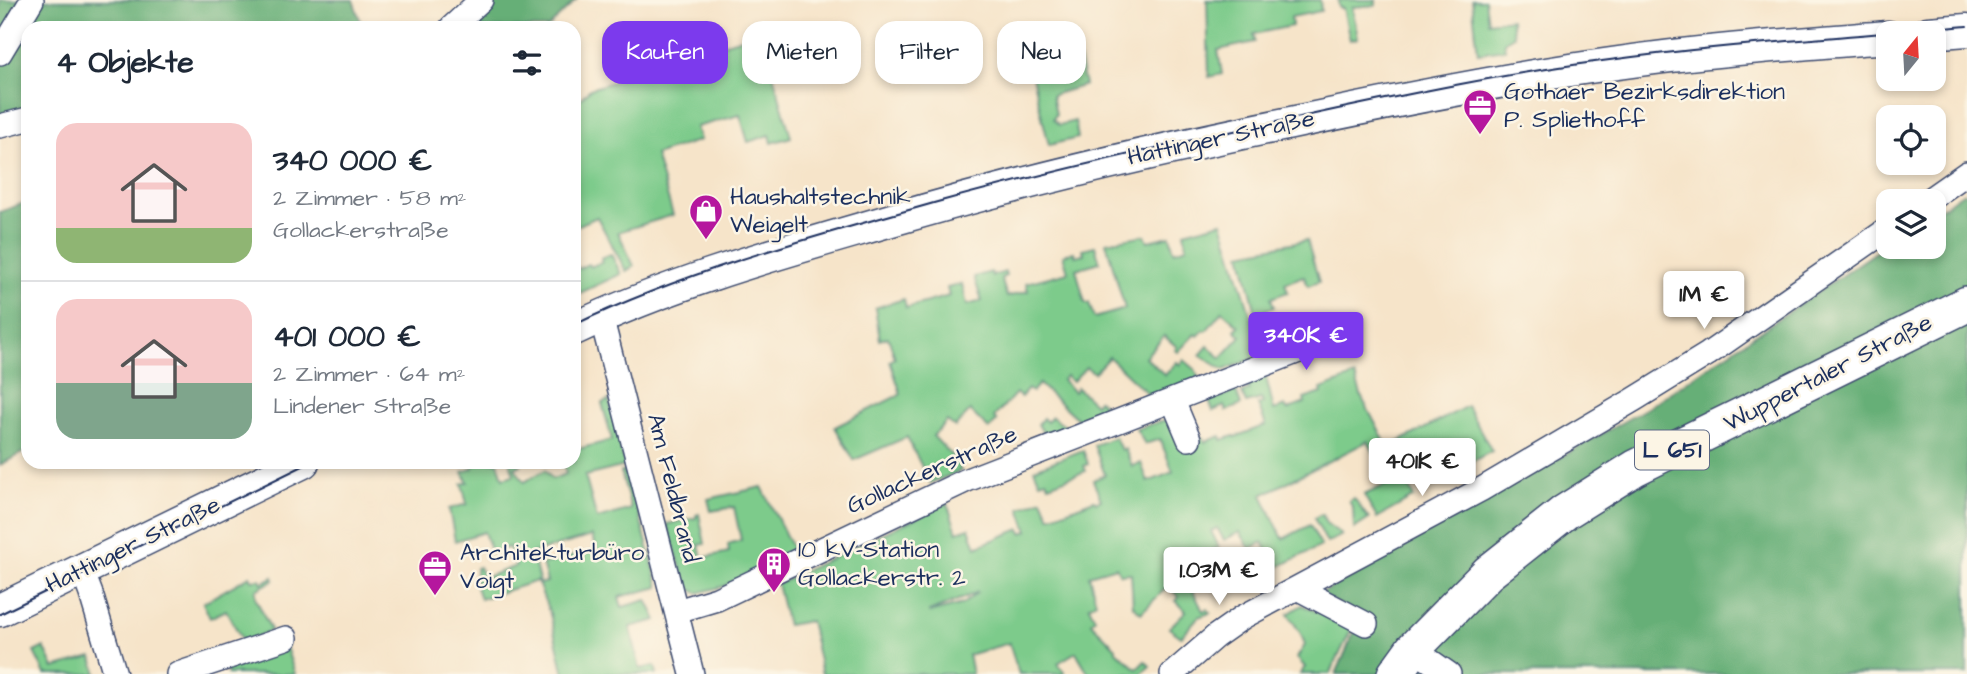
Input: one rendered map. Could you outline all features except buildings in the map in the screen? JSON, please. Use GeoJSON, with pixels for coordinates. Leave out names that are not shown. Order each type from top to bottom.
{"type":"FeatureCollection","features":[{"type":"Feature","properties":{"kind":"main road","name":"Wuppertaler Straße"},"geometry":{"type":"LineString","coordinates":[[1404,661],[1488,573],[1525,541],[1576,505],[1635,468],[1967,304]]}},
{"type":"Feature","properties":{"kind":"street"},"geometry":{"type":"LineString","coordinates":[[0,52],[32,0]]}},
{"type":"Feature","properties":{"kind":"street"},"geometry":{"type":"LineString","coordinates":[[458,21],[481,0]]}},
{"type":"Feature","properties":{"kind":"street"},"geometry":{"type":"LineString","coordinates":[[1946,32],[1967,30]]}},
{"type":"Feature","properties":{"kind":"street","name":"Hattinger Straße"},"geometry":{"type":"LineString","coordinates":[[588,323],[688,282],[758,259],[954,202],[1133,156],[1442,91],[1538,75],[1683,55],[1876,38]]}},
{"type":"Feature","properties":{"kind":"street"},"geometry":{"type":"LineString","coordinates":[[0,127],[21,122]]}},
{"type":"Feature","properties":{"kind":"street"},"geometry":{"type":"LineString","coordinates":[[1944,189],[1967,173]]}},
{"type":"Feature","properties":{"kind":"street"},"geometry":{"type":"LineString","coordinates":[[1172,674],[1222,631],[1254,611],[1482,489],[1635,400],[1708,354],[1876,237]]}},
{"type":"Feature","properties":{"kind":"street","name":"Am Feldbrand"},"geometry":{"type":"LineString","coordinates":[[588,323],[677,611],[692,674]]}},
{"type":"Feature","properties":{"kind":"street","name":"Gollackerstraße"},"geometry":{"type":"LineString","coordinates":[[677,611],[717,599],[967,480],[1299,351],[1312,336]]}},
{"type":"Feature","properties":{"kind":"street"},"geometry":{"type":"LineString","coordinates":[[1173,401],[1189,439]]}},
{"type":"Feature","properties":{"kind":"street","name":"Hattinger Straße"},"geometry":{"type":"LineString","coordinates":[[0,610],[289,469]]}},
{"type":"Feature","properties":{"kind":"street"},"geometry":{"type":"LineString","coordinates":[[82,570],[115,674]]}},
{"type":"Feature","properties":{"kind":"street"},"geometry":{"type":"LineString","coordinates":[[1298,589],[1366,624]]}},
{"type":"Feature","properties":{"kind":"street"},"geometry":{"type":"LineString","coordinates":[[178,674],[286,638]]}},
{"type":"Feature","properties":{"kind":"street"},"geometry":{"type":"LineString","coordinates":[[1404,661],[1449,674]]}},
{"type":"Feature","properties":{"kind":"green space"},"geometry":{"type":"Polygon","coordinates":[[[0,0],[353,0],[360,21],[21,21],[21,110],[0,115],[0,0]]]}},
{"type":"Feature","properties":{"kind":"green space"},"geometry":{"type":"Polygon","coordinates":[[[494,0],[576,0],[555,21],[474,21],[494,0]]]}},
{"type":"Feature","properties":{"kind":"green space"},"geometry":{"type":"Polygon","coordinates":[[[1207,0],[1320,0],[1321,11],[1291,17],[1292,26],[1254,34],[1255,42],[1218,50],[1222,74],[1209,77],[1207,0]]]}},
{"type":"Feature","properties":{"kind":"green space"},"geometry":{"type":"Polygon","coordinates":[[[1338,0],[1376,0],[1376,5],[1352,7],[1358,38],[1350,40],[1343,8],[1339,8],[1338,0]]]}},
{"type":"Feature","properties":{"kind":"green space"},"geometry":{"type":"Polygon","coordinates":[[[1472,0],[1485,0],[1488,22],[1511,19],[1513,36],[1504,42],[1505,49],[1478,53],[1472,0]]]}},
{"type":"Feature","properties":{"kind":"green space"},"geometry":{"type":"Polygon","coordinates":[[[742,38],[742,84],[776,84],[791,137],[772,143],[770,135],[748,142],[740,115],[696,127],[700,140],[655,155],[673,215],[618,232],[634,266],[626,271],[597,217],[581,224],[581,98],[590,89],[606,84],[728,84],[728,42],[742,38]]]}},
{"type":"Feature","properties":{"kind":"green space"},"geometry":{"type":"Polygon","coordinates":[[[1034,84],[1085,84],[1052,95],[1056,114],[1053,119],[1059,125],[1075,121],[1078,138],[1049,145],[1034,84]]]}},
{"type":"Feature","properties":{"kind":"green space"},"geometry":{"type":"Polygon","coordinates":[[[1964,192],[1967,196],[1967,674],[1336,674],[1361,616],[1320,594],[1649,407],[1876,252],[1876,259],[1946,259],[1946,205],[1964,192]]]}},
{"type":"Feature","properties":{"kind":"green space"},"geometry":{"type":"Polygon","coordinates":[[[21,204],[21,454],[0,465],[0,212],[21,204]]]}},
{"type":"Feature","properties":{"kind":"green space"},"geometry":{"type":"Polygon","coordinates":[[[1222,222],[1263,355],[1224,370],[1200,355],[1208,346],[1221,358],[1241,336],[1235,330],[1239,326],[1222,311],[1206,331],[1198,336],[1195,334],[1178,352],[1175,350],[1177,347],[1164,336],[1145,357],[1165,375],[1177,362],[1180,365],[1184,360],[1195,369],[1199,379],[1151,397],[1109,357],[1094,373],[1086,367],[1072,382],[1066,376],[1062,380],[1074,392],[1077,388],[1095,404],[1098,400],[1113,412],[1083,424],[1039,384],[1032,392],[1028,389],[1021,397],[1016,393],[994,417],[997,421],[989,429],[970,411],[955,427],[947,421],[933,436],[955,459],[961,471],[930,483],[907,437],[854,460],[835,427],[901,394],[890,361],[895,358],[888,337],[880,340],[875,308],[904,299],[906,308],[949,296],[947,288],[962,284],[967,305],[982,301],[974,277],[991,272],[992,276],[1005,272],[1006,276],[1001,278],[1007,297],[1028,291],[1026,283],[1068,272],[1063,255],[1074,252],[1075,256],[1084,254],[1083,249],[1095,246],[1100,262],[1076,269],[1085,303],[1089,303],[1094,318],[1125,309],[1106,242],[1145,235],[1148,241],[1170,236],[1174,251],[1187,247],[1184,232],[1222,222]]]}},
{"type":"Feature","properties":{"kind":"green space"},"geometry":{"type":"Polygon","coordinates":[[[1307,240],[1319,282],[1308,286],[1304,276],[1285,283],[1288,292],[1271,298],[1274,307],[1256,313],[1241,253],[1307,240]]]}},
{"type":"Feature","properties":{"kind":"green space"},"geometry":{"type":"Polygon","coordinates":[[[611,254],[621,274],[581,293],[581,268],[602,262],[601,258],[611,254]]]}},
{"type":"Feature","properties":{"kind":"green space"},"geometry":{"type":"Polygon","coordinates":[[[1355,376],[1362,398],[1414,497],[1377,518],[1364,495],[1390,483],[1368,441],[1262,495],[1283,539],[1310,525],[1321,546],[1276,568],[1263,542],[1250,549],[1240,532],[1224,540],[1217,528],[1211,531],[1219,547],[1211,551],[1218,567],[1205,574],[1196,557],[1180,565],[1203,611],[1207,609],[1210,613],[1198,617],[1181,637],[1169,628],[1186,611],[1176,601],[1179,597],[1168,586],[1141,613],[1133,606],[1131,573],[1120,574],[1116,567],[1089,575],[1096,602],[1089,606],[1095,618],[1091,623],[1116,651],[1137,669],[1145,661],[1150,666],[1141,674],[1089,674],[1076,652],[1058,663],[1065,674],[1019,674],[1009,643],[968,655],[972,674],[822,674],[810,621],[787,625],[777,584],[947,503],[957,532],[969,528],[976,547],[1020,529],[1022,533],[1028,531],[1020,508],[1042,499],[1050,517],[1094,500],[1101,500],[1093,480],[1105,475],[1094,445],[1115,437],[1121,450],[1125,449],[1132,466],[1141,463],[1148,482],[1173,472],[1160,439],[1145,444],[1136,429],[1165,420],[1172,423],[1184,444],[1203,437],[1205,442],[1221,436],[1222,440],[1235,437],[1266,425],[1258,405],[1263,403],[1261,399],[1246,403],[1242,393],[1249,390],[1247,383],[1266,377],[1274,410],[1285,406],[1287,410],[1305,403],[1304,399],[1322,393],[1321,389],[1355,376]],[[978,592],[929,613],[963,604],[978,592]]]}},
{"type":"Feature","properties":{"kind":"green space"},"geometry":{"type":"Polygon","coordinates":[[[1236,391],[1241,405],[1226,411],[1224,406],[1213,411],[1209,401],[1236,391]]]}},
{"type":"Feature","properties":{"kind":"green space"},"geometry":{"type":"Polygon","coordinates":[[[609,400],[625,466],[585,476],[597,519],[631,509],[621,472],[627,471],[659,587],[619,597],[622,607],[647,600],[657,620],[630,627],[640,669],[655,666],[657,674],[564,674],[550,614],[537,581],[480,599],[476,587],[476,568],[479,567],[484,578],[516,566],[509,547],[491,553],[484,532],[455,541],[449,509],[467,504],[462,484],[468,482],[463,472],[470,469],[500,469],[503,478],[514,475],[512,469],[516,469],[524,482],[545,470],[552,479],[566,474],[565,469],[581,469],[581,448],[612,440],[602,403],[609,400]],[[592,536],[532,553],[540,584],[547,582],[542,564],[596,550],[592,536]]]}},
{"type":"Feature","properties":{"kind":"green space"},"geometry":{"type":"Polygon","coordinates":[[[1467,406],[1492,451],[1422,488],[1397,443],[1467,406]]]}},
{"type":"Feature","properties":{"kind":"green space"},"geometry":{"type":"Polygon","coordinates":[[[1052,417],[1069,429],[1046,438],[1038,424],[1043,418],[1047,422],[1052,417]]]}},
{"type":"Feature","properties":{"kind":"green space"},"geometry":{"type":"Polygon","coordinates":[[[1083,450],[1088,464],[1084,466],[1086,471],[1049,485],[1046,480],[1040,482],[1034,469],[1083,450]]]}},
{"type":"Feature","properties":{"kind":"green space"},"geometry":{"type":"Polygon","coordinates":[[[762,487],[793,550],[725,586],[698,593],[687,588],[667,524],[696,518],[699,514],[705,544],[699,545],[702,558],[729,552],[728,544],[741,540],[734,507],[711,511],[708,499],[762,487]]]}},
{"type":"Feature","properties":{"kind":"green space"},"geometry":{"type":"Polygon","coordinates":[[[1354,498],[1369,519],[1354,529],[1353,508],[1349,501],[1354,498]]]}},
{"type":"Feature","properties":{"kind":"green space"},"geometry":{"type":"Polygon","coordinates":[[[1322,514],[1326,523],[1342,535],[1327,543],[1314,518],[1322,514]]]}},
{"type":"Feature","properties":{"kind":"green space"},"geometry":{"type":"Polygon","coordinates":[[[250,576],[252,580],[260,579],[262,583],[273,577],[274,580],[256,590],[256,599],[271,630],[244,643],[226,610],[210,618],[203,603],[250,576]]]}},
{"type":"Feature","properties":{"kind":"green space"},"geometry":{"type":"Polygon","coordinates":[[[1302,605],[1352,628],[1330,674],[1300,674],[1305,667],[1297,658],[1305,645],[1288,614],[1302,605]]]}},
{"type":"Feature","properties":{"kind":"green space"},"geometry":{"type":"Polygon","coordinates":[[[285,644],[295,674],[228,674],[224,664],[285,644]]]}},
{"type":"Feature","properties":{"kind":"green space"},"geometry":{"type":"Polygon","coordinates":[[[44,647],[54,668],[92,657],[97,674],[45,674],[34,652],[44,647]]]}},
{"type":"Feature","properties":{"kind":"tram line"},"geometry":{"type":"LineString","coordinates":[[581,322],[709,270],[801,241],[986,189],[1214,135],[1565,66],[1693,50],[1967,26]]}},
{"type":"Feature","properties":{"kind":"tram line"},"geometry":{"type":"LineString","coordinates":[[0,614],[297,469]]}},
{"type":"Feature","properties":{"kind":"place","name":"Gothaer Bezirksdirektion P. Spliethoff"},"geometry":{"type":"Point","coordinates":[1480,136]}},
{"type":"Feature","properties":{"kind":"place","name":"Haushaltstechnik Weigelt"},"geometry":{"type":"Point","coordinates":[706,241]}},
{"type":"Feature","properties":{"kind":"place","name":"10 kV-Station Gollackerstr. 2"},"geometry":{"type":"Point","coordinates":[774,594]}},
{"type":"Feature","properties":{"kind":"place","name":"Architekturbüro Voigt"},"geometry":{"type":"Point","coordinates":[435,597]}}]}
